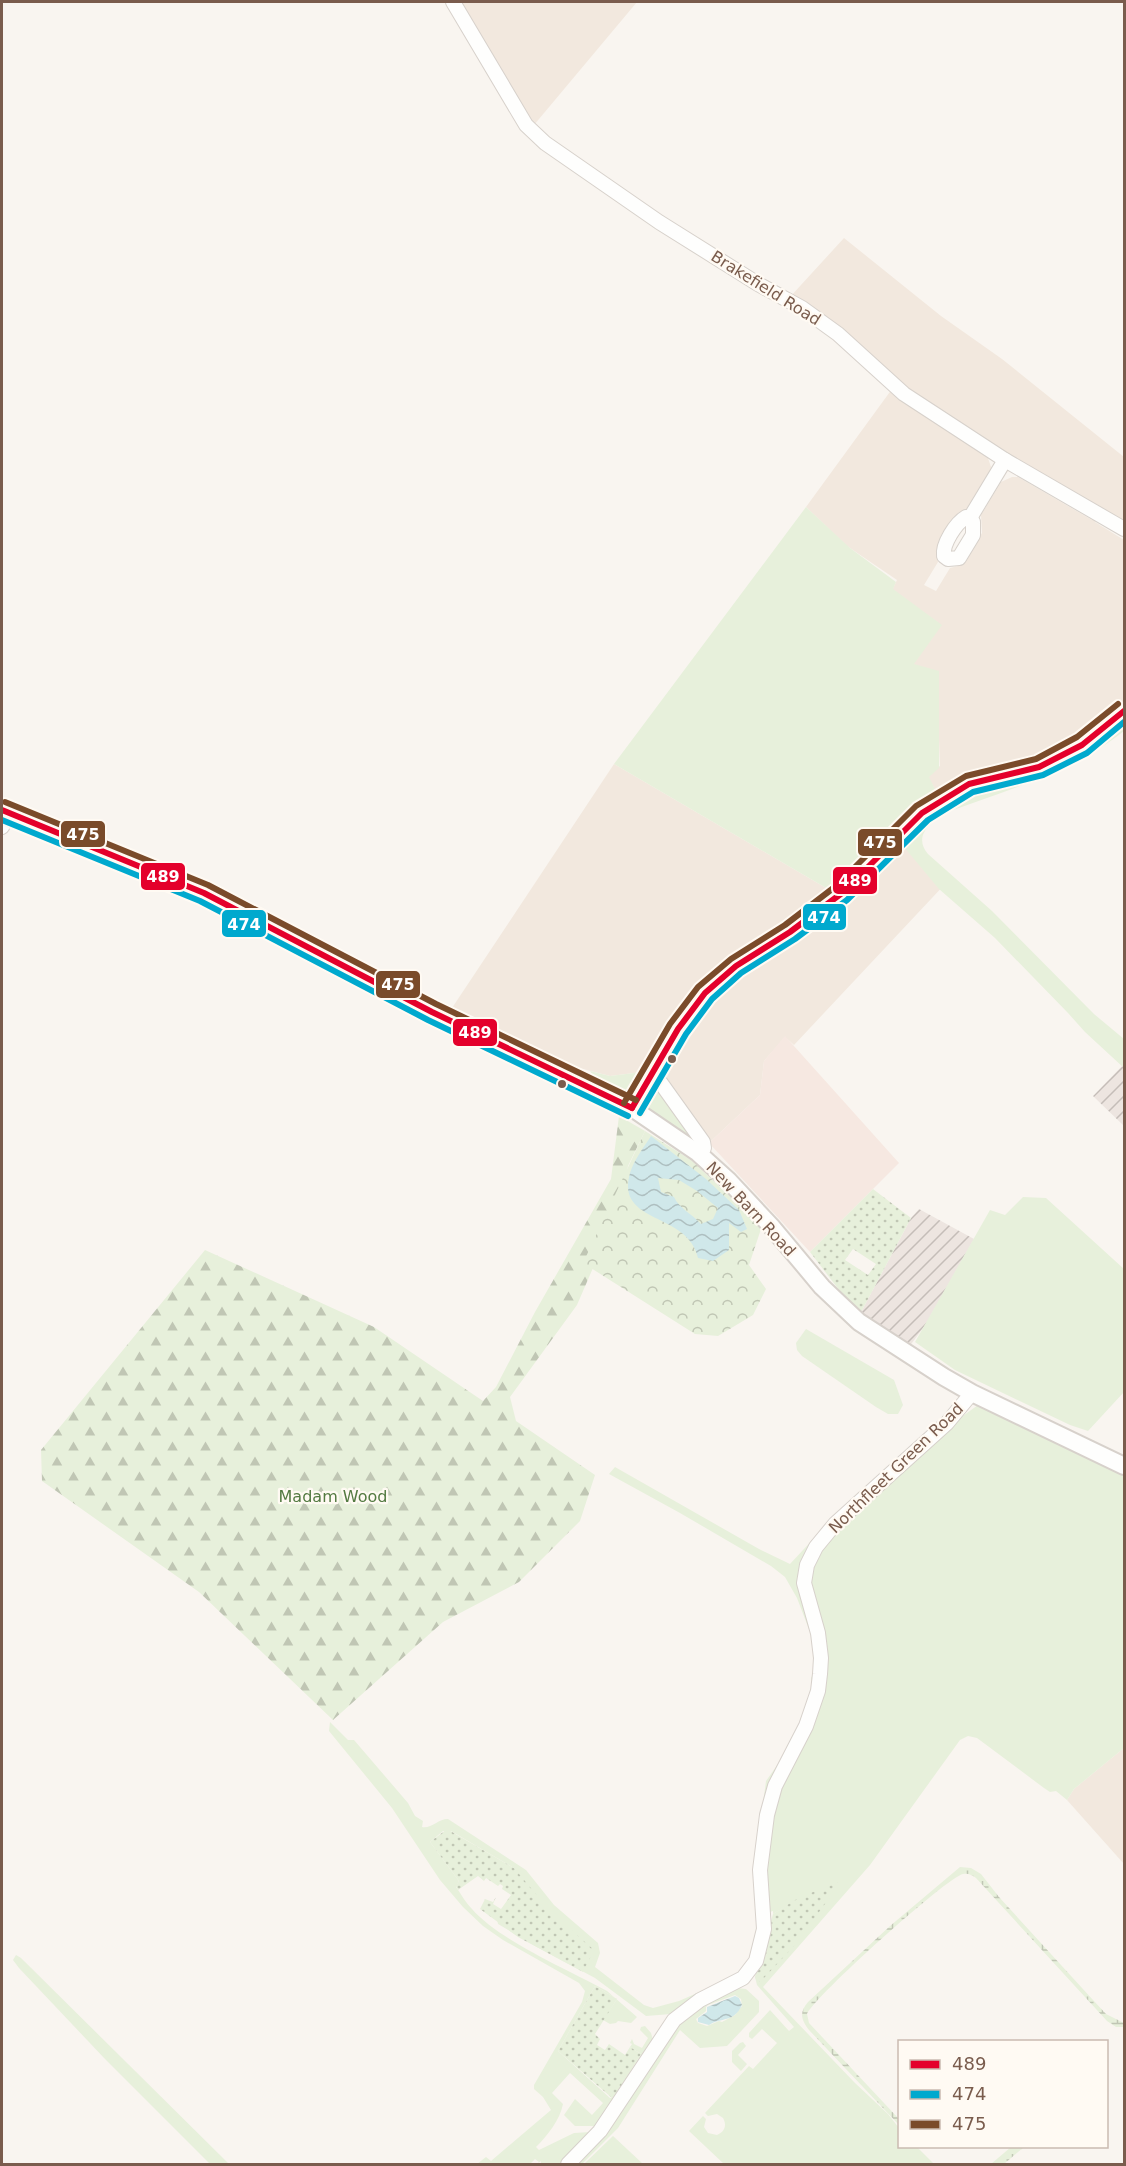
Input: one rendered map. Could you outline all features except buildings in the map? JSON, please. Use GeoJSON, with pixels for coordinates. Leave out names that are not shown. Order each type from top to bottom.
{"type":"FeatureCollection","features":[{"type":"Feature","properties":{"kind":"street","name":"Brakefield Road"},"geometry":{"type":"LineString","coordinates":[[453,2],[526,124],[545,143],[659,222],[758,284],[802,308],[838,334],[904,394],[1005,460],[1125,529]]}},
{"type":"Feature","properties":{"kind":"street"},"geometry":{"type":"LineString","coordinates":[[970,518],[1005,460]]}},
{"type":"Feature","properties":{"kind":"street"},"geometry":{"type":"LineString","coordinates":[[632,1108],[688,1013],[714,984],[736,966],[790,932],[842,893],[922,813],[969,784],[1039,767],[1082,745],[1125,711]]}},
{"type":"Feature","properties":{"kind":"street","name":"New Barn Road"},"geometry":{"type":"LineString","coordinates":[[4,817],[204,893],[432,1012],[632,1108],[700,1155],[745,1197],[823,1288],[852,1317],[972,1393],[1125,1466]]}},
{"type":"Feature","properties":{"kind":"street"},"geometry":{"type":"LineString","coordinates":[[653,1072],[704,1142],[700,1155]]}},
{"type":"Feature","properties":{"kind":"street","name":"Northfleet Green Road"},"geometry":{"type":"LineString","coordinates":[[568,2164],[600,2130],[673,2021],[683,2010],[743,1978],[756,1961],[764,1929],[760,1870],[767,1815],[775,1786],[806,1726],[816,1697],[820,1674],[818,1633],[804,1582],[807,1565],[816,1547],[835,1524],[947,1423],[972,1393]]}},
{"type":"Feature","properties":{"kind":"shaded area"},"geometry":{"type":"Polygon","coordinates":[[[461,2],[637,2],[534,125],[461,2]]]}},
{"type":"Feature","properties":{"kind":"shaded area"},"geometry":{"type":"Polygon","coordinates":[[[844,238],[941,316],[1002,359],[1124,457],[1124,523],[952,424],[790,297],[844,238]]]}},
{"type":"Feature","properties":{"kind":"shaded area"},"geometry":{"type":"Polygon","coordinates":[[[892,389],[945,430],[981,452],[988,458],[991,467],[990,473],[968,510],[956,515],[944,533],[936,551],[938,562],[924,585],[936,591],[950,568],[964,561],[982,533],[981,515],[1001,482],[1012,477],[1018,477],[1092,520],[1094,517],[1097,519],[1095,522],[1124,540],[1124,705],[1087,736],[1034,763],[963,779],[937,793],[927,775],[940,766],[938,713],[913,665],[892,590],[897,580],[847,546],[806,507],[892,389]]]}},
{"type":"Feature","properties":{"kind":"shaded area"},"geometry":{"type":"Polygon","coordinates":[[[614,764],[833,892],[794,923],[719,972],[690,999],[642,1072],[610,1076],[560,1063],[450,1011],[614,764]]]}},
{"type":"Feature","properties":{"kind":"shaded area"},"geometry":{"type":"Polygon","coordinates":[[[908,843],[947,882],[794,1045],[785,1037],[764,1061],[760,1095],[709,1143],[664,1074],[678,1039],[714,991],[843,900],[908,843]]]}},
{"type":"Feature","properties":{"kind":"shaded area"},"geometry":{"type":"Polygon","coordinates":[[[785,1036],[899,1163],[810,1252],[709,1143],[760,1095],[764,1061],[785,1036]]]}},
{"type":"Feature","properties":{"kind":"shaded area"},"geometry":{"type":"Polygon","coordinates":[[[1124,1066],[1124,1126],[1093,1096],[1124,1066]]]}},
{"type":"Feature","properties":{"kind":"shaded area"},"geometry":{"type":"Polygon","coordinates":[[[919,1209],[974,1239],[926,1324],[909,1347],[859,1316],[911,1218],[919,1209]]]}},
{"type":"Feature","properties":{"kind":"shaded area"},"geometry":{"type":"Polygon","coordinates":[[[1124,1748],[1124,1864],[1067,1800],[1074,1789],[1124,1748]]]}},
{"type":"Feature","properties":{"kind":"green space"},"geometry":{"type":"Polygon","coordinates":[[[806,507],[850,548],[896,582],[893,589],[942,625],[914,664],[939,671],[939,768],[929,777],[937,793],[895,822],[833,892],[614,764],[806,507]]]}},
{"type":"Feature","properties":{"kind":"green space"},"geometry":{"type":"Polygon","coordinates":[[[1124,718],[1124,731],[1083,758],[1038,779],[945,813],[925,830],[922,842],[928,854],[992,911],[1094,1014],[1124,1039],[1124,1068],[1085,1032],[995,938],[939,889],[899,841],[916,819],[966,789],[1060,759],[1124,718]]]}},
{"type":"Feature","properties":{"kind":"green space"},"geometry":{"type":"Polygon","coordinates":[[[590,1071],[610,1076],[642,1072],[633,1089],[622,1093],[599,1083],[590,1071]]]}},
{"type":"Feature","properties":{"kind":"green space"},"geometry":{"type":"Polygon","coordinates":[[[654,1084],[696,1143],[647,1109],[646,1097],[654,1084]]]}},
{"type":"Feature","properties":{"kind":"green space","name":"Madam Wood"},"geometry":{"type":"Polygon","coordinates":[[[619,1116],[645,1131],[628,1166],[621,1203],[577,1305],[510,1397],[516,1421],[595,1475],[580,1521],[519,1582],[443,1622],[333,1720],[199,1592],[42,1481],[41,1450],[205,1250],[374,1327],[483,1401],[496,1387],[535,1312],[611,1179],[619,1116]]]}},
{"type":"Feature","properties":{"kind":"green space"},"geometry":{"type":"Polygon","coordinates":[[[645,1131],[691,1160],[762,1226],[749,1265],[766,1289],[753,1315],[718,1336],[695,1334],[583,1263],[645,1131]]]}},
{"type":"Feature","properties":{"kind":"green space"},"geometry":{"type":"Polygon","coordinates":[[[873,1189],[911,1218],[859,1316],[810,1252],[873,1189]],[[853,1249],[845,1260],[868,1275],[876,1264],[853,1249]]]}},
{"type":"Feature","properties":{"kind":"green space"},"geometry":{"type":"Polygon","coordinates":[[[1023,1197],[1046,1198],[1124,1269],[1124,1392],[1088,1431],[1070,1425],[955,1370],[915,1342],[990,1210],[1005,1215],[1023,1197]]]}},
{"type":"Feature","properties":{"kind":"green space"},"geometry":{"type":"Polygon","coordinates":[[[806,1329],[894,1380],[903,1405],[898,1414],[888,1414],[876,1407],[802,1356],[797,1350],[796,1343],[806,1329]]]}},
{"type":"Feature","properties":{"kind":"green space"},"geometry":{"type":"Polygon","coordinates":[[[978,1405],[1124,1472],[1124,1748],[1074,1789],[1067,1800],[1056,1791],[1050,1792],[1044,1788],[977,1738],[968,1736],[960,1740],[870,1865],[763,1987],[888,2114],[898,2127],[898,2148],[918,2148],[934,2164],[724,2164],[689,2131],[703,2116],[706,2119],[704,2127],[708,2133],[717,2135],[723,2130],[725,2123],[723,2118],[717,2114],[708,2116],[705,2113],[749,2066],[753,2069],[777,2043],[762,2029],[752,2039],[749,2037],[749,2033],[770,2010],[789,2031],[794,2027],[757,1985],[755,1977],[770,1923],[773,1923],[772,1931],[792,1946],[806,1927],[820,1890],[802,1897],[773,1914],[765,1902],[769,1814],[819,1693],[810,1569],[831,1533],[956,1421],[978,1405]]]}},
{"type":"Feature","properties":{"kind":"green space"},"geometry":{"type":"Polygon","coordinates":[[[615,1467],[759,1549],[790,1564],[830,1521],[800,1574],[801,1588],[816,1637],[819,1666],[814,1697],[803,1729],[775,1776],[768,1797],[758,1861],[760,1940],[755,1958],[745,1972],[736,1980],[699,1996],[671,2014],[646,2016],[595,1978],[498,1924],[497,1919],[504,1914],[544,1940],[550,1941],[559,1934],[540,1912],[541,1903],[530,1894],[514,1868],[451,1831],[443,1831],[430,1842],[459,1881],[456,1887],[470,1907],[484,1921],[517,1943],[607,1991],[615,1998],[595,1986],[558,2051],[610,2098],[616,2096],[641,2054],[630,2047],[632,2039],[634,2044],[642,2048],[648,2038],[640,2030],[641,2027],[645,2026],[651,2033],[653,2040],[637,2071],[598,2128],[575,2126],[564,2115],[575,2099],[592,2115],[603,2103],[570,2073],[552,2093],[563,2104],[559,2116],[536,2147],[539,2150],[574,2133],[591,2132],[593,2134],[564,2164],[541,2164],[541,2161],[537,2164],[539,2162],[535,2159],[530,2164],[477,2164],[486,2157],[491,2161],[551,2110],[543,2097],[534,2089],[534,2085],[582,2002],[585,1991],[579,1983],[503,1940],[483,1926],[463,1907],[440,1880],[392,1808],[329,1731],[330,1722],[348,1740],[354,1740],[408,1803],[415,1816],[423,1821],[422,1827],[448,1819],[526,1870],[554,1905],[598,1943],[600,1953],[595,1967],[644,2005],[653,2008],[679,2001],[731,1978],[750,1964],[759,1926],[756,1857],[766,1781],[790,1747],[804,1721],[813,1690],[811,1678],[817,1668],[815,1645],[797,1598],[785,1577],[771,1566],[609,1474],[615,1467]]]}},
{"type":"Feature","properties":{"kind":"green space"},"geometry":{"type":"Polygon","coordinates":[[[447,1829],[514,1868],[551,1912],[594,1950],[583,1972],[518,1937],[480,1909],[485,1899],[493,1902],[496,1897],[493,1904],[501,1909],[511,1895],[502,1889],[503,1886],[500,1884],[498,1886],[486,1878],[484,1881],[478,1876],[458,1890],[456,1886],[459,1881],[430,1842],[447,1829]]]}},
{"type":"Feature","properties":{"kind":"green space"},"geometry":{"type":"Polygon","coordinates":[[[960,1867],[971,1868],[981,1874],[999,1897],[1106,2014],[1124,2023],[1124,2027],[1116,2027],[1107,2021],[976,1878],[970,1874],[963,1874],[933,1895],[882,1939],[832,1985],[807,2014],[809,2023],[898,2118],[898,2124],[809,2030],[802,2013],[808,2002],[890,1926],[960,1867]]]}},
{"type":"Feature","properties":{"kind":"green space"},"geometry":{"type":"Polygon","coordinates":[[[842,1881],[793,1947],[760,1982],[755,1978],[773,1914],[800,1897],[842,1881]]]}},
{"type":"Feature","properties":{"kind":"green space"},"geometry":{"type":"Polygon","coordinates":[[[16,1955],[229,2164],[210,2164],[106,2060],[19,1968],[13,1960],[16,1955]]]}},
{"type":"Feature","properties":{"kind":"green space"},"geometry":{"type":"Polygon","coordinates":[[[595,1986],[617,1999],[595,2034],[600,2039],[597,2045],[605,2050],[609,2044],[625,2055],[630,2047],[641,2054],[612,2098],[558,2051],[595,1986]]]}},
{"type":"Feature","properties":{"kind":"green space"},"geometry":{"type":"Polygon","coordinates":[[[737,1988],[746,1989],[759,2001],[759,2012],[727,2046],[700,2048],[680,2030],[618,2128],[582,2164],[571,2164],[683,2016],[737,1988]],[[735,1995],[708,2005],[706,2011],[696,2019],[698,2023],[707,2026],[735,2015],[742,2006],[741,1999],[735,1995]]]}},
{"type":"Feature","properties":{"kind":"green space"},"geometry":{"type":"Polygon","coordinates":[[[617,1999],[637,2017],[631,2023],[618,2021],[610,2024],[603,2020],[617,1999]]]}},
{"type":"Feature","properties":{"kind":"green space"},"geometry":{"type":"Polygon","coordinates":[[[743,2042],[746,2046],[738,2055],[747,2064],[741,2071],[732,2062],[732,2051],[743,2042]]]}},
{"type":"Feature","properties":{"kind":"green space"},"geometry":{"type":"Polygon","coordinates":[[[613,2136],[643,2164],[584,2164],[613,2136]]]}},
{"type":"Feature","properties":{"kind":"green space"},"geometry":{"type":"Polygon","coordinates":[[[1010,2148],[1023,2148],[1004,2164],[991,2164],[1010,2148]]]}},
{"type":"Feature","properties":{"kind":"water"},"geometry":{"type":"Polygon","coordinates":[[[651,1136],[706,1179],[739,1210],[747,1229],[741,1232],[729,1223],[729,1250],[713,1261],[698,1258],[692,1243],[681,1232],[642,1210],[633,1202],[628,1190],[630,1173],[651,1136]],[[658,1178],[661,1192],[674,1197],[701,1224],[713,1219],[718,1208],[679,1180],[658,1178]]]}},
{"type":"Feature","properties":{"kind":"water"},"geometry":{"type":"Polygon","coordinates":[[[735,1996],[739,1998],[742,2005],[735,2015],[709,2025],[698,2022],[698,2018],[707,2012],[707,2007],[735,1996]]]}},
{"type":"Feature","properties":{"kind":"transit line","name":"475"},"geometry":{"type":"LineString","coordinates":[[624,1103],[670,1024],[698,987],[731,959],[785,925],[836,886],[916,806],[966,776],[1036,759],[1077,737],[1118,704]]}},
{"type":"Feature","properties":{"kind":"transit line","name":"489"},"geometry":{"type":"LineString","coordinates":[[632,1108],[678,1029],[705,993],[736,966],[790,932],[842,893],[922,813],[969,784],[1039,767],[1082,745],[1124,711]]}},
{"type":"Feature","properties":{"kind":"transit line","name":"474"},"geometry":{"type":"LineString","coordinates":[[640,1113],[686,1034],[712,999],[741,973],[795,939],[847,900],[928,820],[973,792],[1043,775],[1087,753],[1124,722]]}},
{"type":"Feature","properties":{"kind":"transit line","name":"475"},"geometry":{"type":"LineString","coordinates":[[5,802],[208,885],[436,1004],[636,1100]]}},
{"type":"Feature","properties":{"kind":"transit line","name":"489"},"geometry":{"type":"LineString","coordinates":[[2,810],[204,893],[432,1012],[632,1108]]}},
{"type":"Feature","properties":{"kind":"transit line","name":"474"},"geometry":{"type":"LineString","coordinates":[[2,820],[200,901],[428,1020],[628,1116]]}}]}
